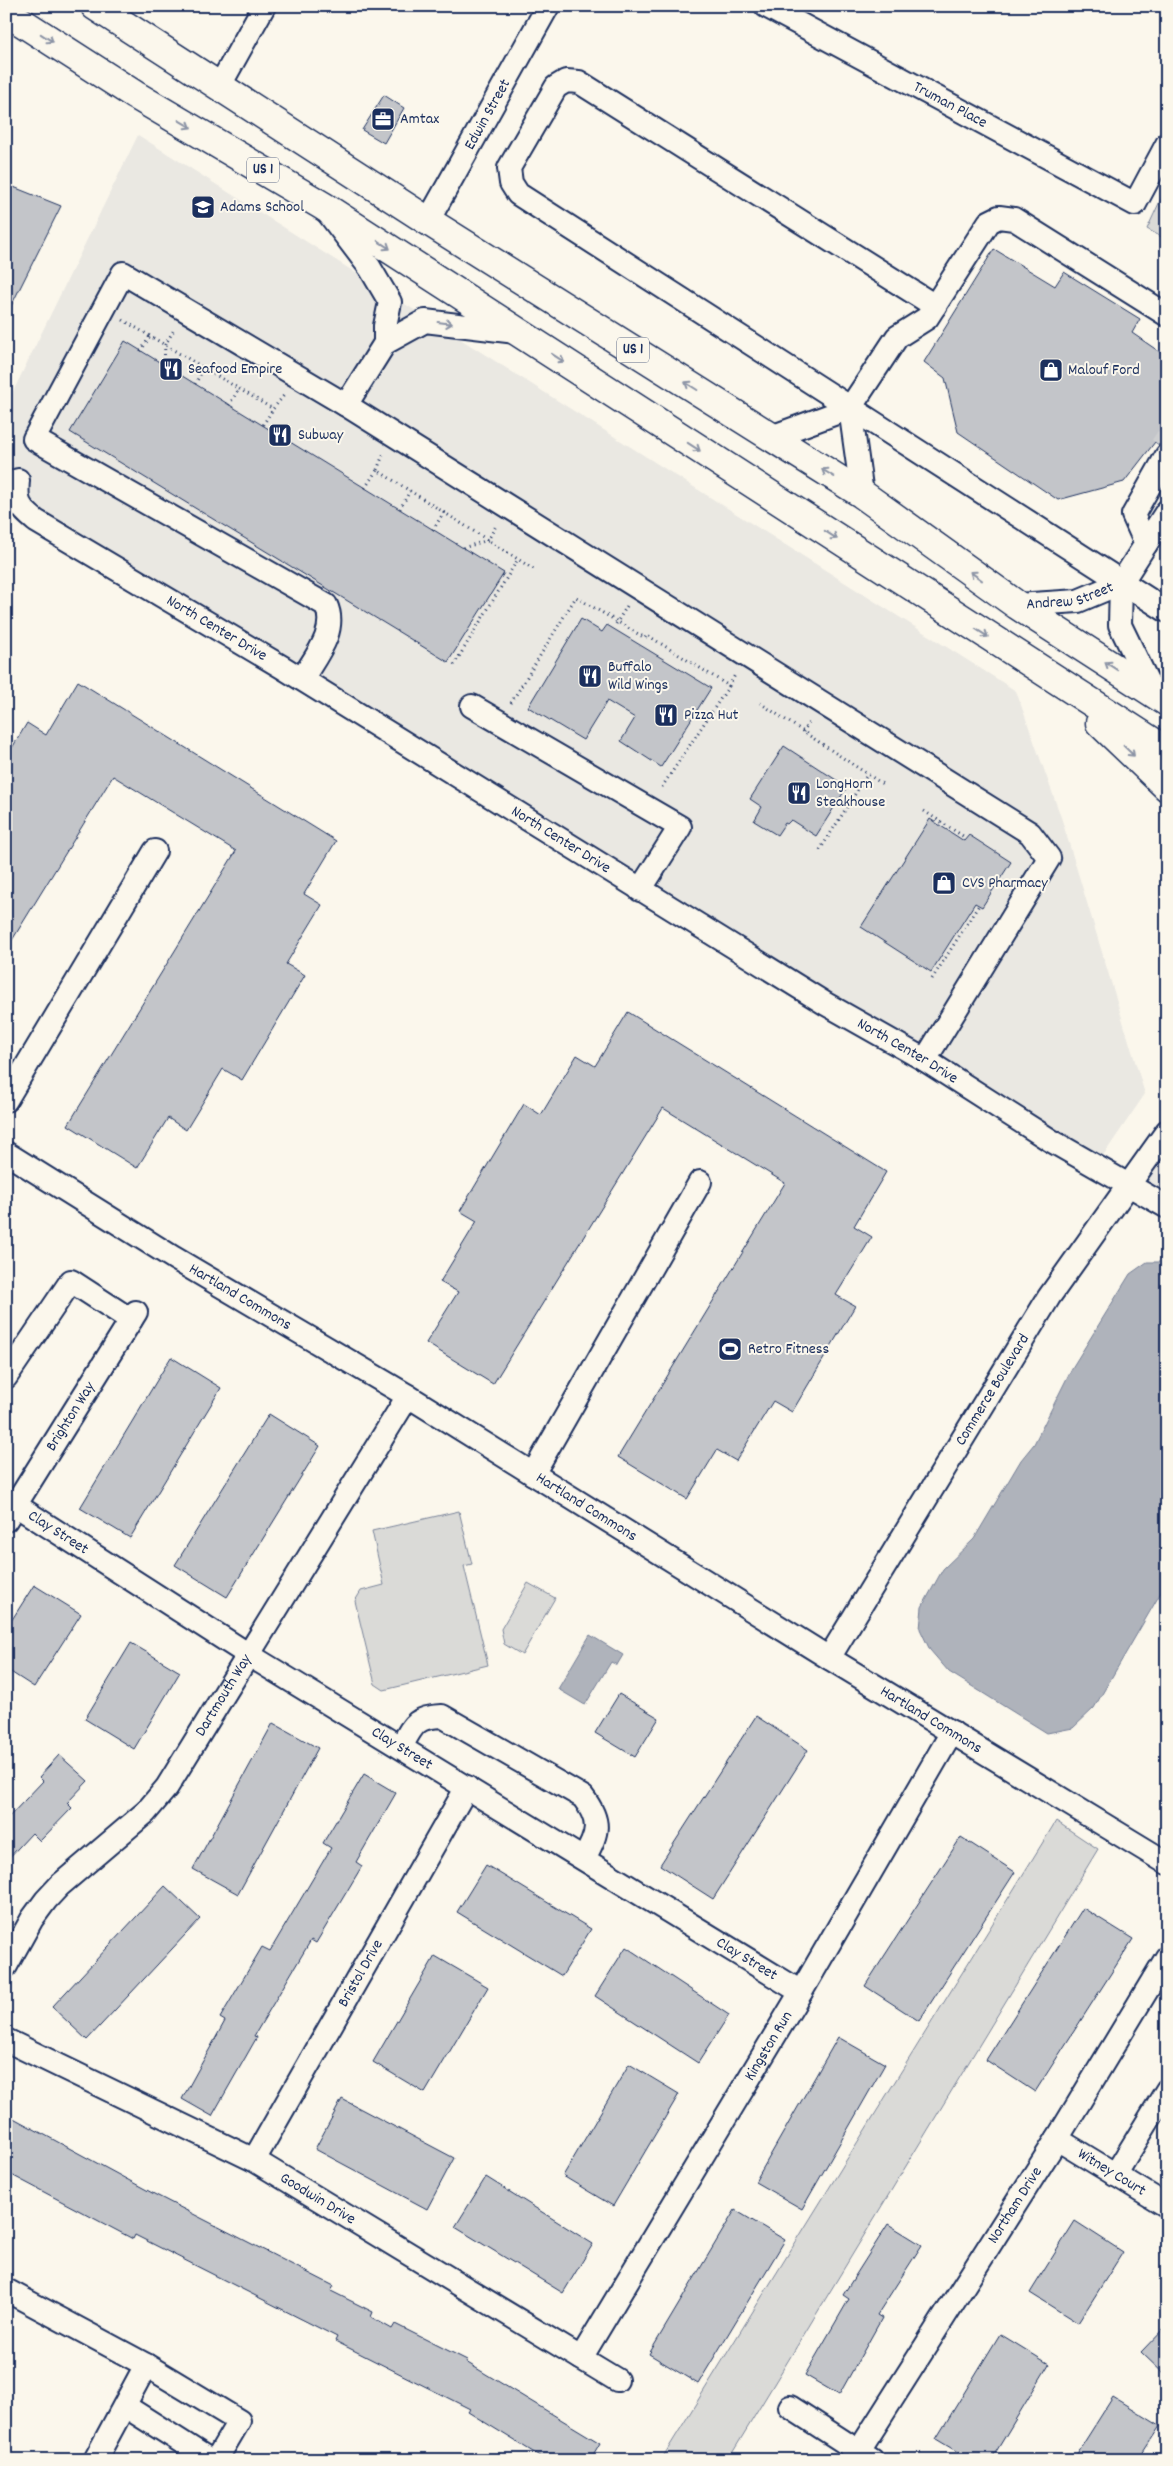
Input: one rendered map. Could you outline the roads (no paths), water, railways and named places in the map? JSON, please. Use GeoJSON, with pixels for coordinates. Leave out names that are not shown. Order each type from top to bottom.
{"type":"FeatureCollection","features":[{"type":"Feature","properties":{"kind":"highway","name":"US 1"},"geometry":{"type":"LineString","coordinates":[[97,7],[428,221],[862,494],[1017,605],[1160,698]]}},
{"type":"Feature","properties":{"kind":"highway","name":"US 1"},"geometry":{"type":"LineString","coordinates":[[6,12],[135,95],[323,206],[1167,751]]}},
{"type":"Feature","properties":{"kind":"highway"},"geometry":{"type":"LineString","coordinates":[[1056,681],[1167,787]]}},
{"type":"Feature","properties":{"kind":"street"},"geometry":{"type":"LineString","coordinates":[[219,87],[264,6]]}},
{"type":"Feature","properties":{"kind":"street","name":"Edwin Street"},"geometry":{"type":"LineString","coordinates":[[428,221],[548,6]]}},
{"type":"Feature","properties":{"kind":"street","name":"Truman Place"},"geometry":{"type":"LineString","coordinates":[[766,6],[1134,204],[1167,144]]}},
{"type":"Feature","properties":{"kind":"street"},"geometry":{"type":"LineString","coordinates":[[935,306],[579,82],[566,81],[556,87],[509,168],[510,183],[518,194],[1167,611]]}},
{"type":"Feature","properties":{"kind":"street"},"geometry":{"type":"LineString","coordinates":[[323,206],[370,268],[390,302],[385,326],[385,343]]}},
{"type":"Feature","properties":{"kind":"street"},"geometry":{"type":"LineString","coordinates":[[771,437],[850,408],[897,337],[927,318],[989,222],[999,217],[1014,219],[1167,315]]}},
{"type":"Feature","properties":{"kind":"street"},"geometry":{"type":"LineString","coordinates":[[302,679],[330,629],[331,616],[326,605],[34,438],[123,273],[346,405],[1030,833],[1049,858],[926,1060]]}},
{"type":"Feature","properties":{"kind":"street"},"geometry":{"type":"LineString","coordinates":[[346,405],[385,343],[425,321],[517,332]]}},
{"type":"Feature","properties":{"kind":"street"},"geometry":{"type":"LineString","coordinates":[[850,408],[862,494]]}},
{"type":"Feature","properties":{"kind":"street"},"geometry":{"type":"LineString","coordinates":[[1146,544],[1133,515],[1164,451]]}},
{"type":"Feature","properties":{"kind":"street","name":"North Center Drive"},"geometry":{"type":"LineString","coordinates":[[18,480],[16,498],[24,510],[36,521],[302,679],[826,1004],[926,1060],[1050,1140],[1167,1207]]}},
{"type":"Feature","properties":{"kind":"street","name":"Andrew Street"},"geometry":{"type":"LineString","coordinates":[[1160,698],[1120,625],[1121,583],[1167,511]]}},
{"type":"Feature","properties":{"kind":"street","name":"Andrew Street"},"geometry":{"type":"LineString","coordinates":[[1017,605],[1078,601],[1121,583]]}},
{"type":"Feature","properties":{"kind":"street"},"geometry":{"type":"LineString","coordinates":[[472,706],[680,827],[640,890]]}},
{"type":"Feature","properties":{"kind":"street"},"geometry":{"type":"LineString","coordinates":[[6,1100],[155,851]]}},
{"type":"Feature","properties":{"kind":"street","name":"Commerce Boulevard"},"geometry":{"type":"LineString","coordinates":[[829,1658],[1049,1297],[1167,1131]]}},
{"type":"Feature","properties":{"kind":"street","name":"Hartland Commons"},"geometry":{"type":"LineString","coordinates":[[6,1153],[174,1258],[408,1396],[829,1658],[1167,1863]]}},
{"type":"Feature","properties":{"kind":"street"},"geometry":{"type":"LineString","coordinates":[[533,1474],[700,1182]]}},
{"type":"Feature","properties":{"kind":"street","name":"Brighton Way"},"geometry":{"type":"LineString","coordinates":[[6,1377],[71,1281],[134,1316],[9,1508]]}},
{"type":"Feature","properties":{"kind":"street","name":"Dartmouth Way"},"geometry":{"type":"LineString","coordinates":[[6,1966],[32,1919],[46,1900],[60,1885],[146,1812],[166,1787],[408,1396]]}},
{"type":"Feature","properties":{"kind":"street","name":"Clay Street"},"geometry":{"type":"LineString","coordinates":[[9,1508],[801,1992]]}},
{"type":"Feature","properties":{"kind":"street"},"geometry":{"type":"LineString","coordinates":[[401,1747],[414,1723],[426,1716],[442,1716],[583,1796],[593,1810],[597,1824],[594,1841],[584,1858]]}},
{"type":"Feature","properties":{"kind":"street","name":"Kingston Run"},"geometry":{"type":"LineString","coordinates":[[581,2358],[801,1992],[952,1732]]}},
{"type":"Feature","properties":{"kind":"street","name":"Bristol Drive"},"geometry":{"type":"LineString","coordinates":[[254,2160],[467,1787]]}},
{"type":"Feature","properties":{"kind":"street","name":"Northam Drive"},"geometry":{"type":"LineString","coordinates":[[866,2456],[1167,1957]]}},
{"type":"Feature","properties":{"kind":"street","name":"Goodwin Drive"},"geometry":{"type":"LineString","coordinates":[[6,2040],[254,2160],[617,2380]]}},
{"type":"Feature","properties":{"kind":"street"},"geometry":{"type":"LineString","coordinates":[[1115,2175],[1167,2090]]}},
{"type":"Feature","properties":{"kind":"street","name":"Witney Court"},"geometry":{"type":"LineString","coordinates":[[1057,2139],[1167,2206]]}},
{"type":"Feature","properties":{"kind":"street"},"geometry":{"type":"LineString","coordinates":[[6,2290],[146,2365],[239,2421],[216,2460]]}},
{"type":"Feature","properties":{"kind":"street"},"geometry":{"type":"LineString","coordinates":[[95,2460],[146,2365]]}},
{"type":"Feature","properties":{"kind":"street"},"geometry":{"type":"LineString","coordinates":[[125,2406],[210,2460]]}},
{"type":"Feature","properties":{"kind":"street"},"geometry":{"type":"LineString","coordinates":[[790,2407],[866,2456]]}},
{"type":"Feature","properties":{"kind":"tunnel"},"geometry":{"type":"LineString","coordinates":[[1161,446],[1167,437]]}},
{"type":"Feature","properties":{"kind":"place","name":"Amtax"},"geometry":{"type":"Point","coordinates":[383,119]}},
{"type":"Feature","properties":{"kind":"place","name":"Adams School"},"geometry":{"type":"Point","coordinates":[203,207]}},
{"type":"Feature","properties":{"kind":"place","name":"Seafood Empire"},"geometry":{"type":"Point","coordinates":[171,369]}},
{"type":"Feature","properties":{"kind":"place","name":"Malouf Ford"},"geometry":{"type":"Point","coordinates":[1051,370]}},
{"type":"Feature","properties":{"kind":"place","name":"Subway"},"geometry":{"type":"Point","coordinates":[280,435]}},
{"type":"Feature","properties":{"kind":"place","name":"Buffalo Wild Wings"},"geometry":{"type":"Point","coordinates":[590,676]}},
{"type":"Feature","properties":{"kind":"place","name":"Pizza Hut"},"geometry":{"type":"Point","coordinates":[666,715]}},
{"type":"Feature","properties":{"kind":"place","name":"LongHorn Steakhouse"},"geometry":{"type":"Point","coordinates":[799,793]}},
{"type":"Feature","properties":{"kind":"place","name":"CVS Pharmacy"},"geometry":{"type":"Point","coordinates":[944,883]}},
{"type":"Feature","properties":{"kind":"place","name":"Retro Fitness"},"geometry":{"type":"Point","coordinates":[730,1349]}}]}
